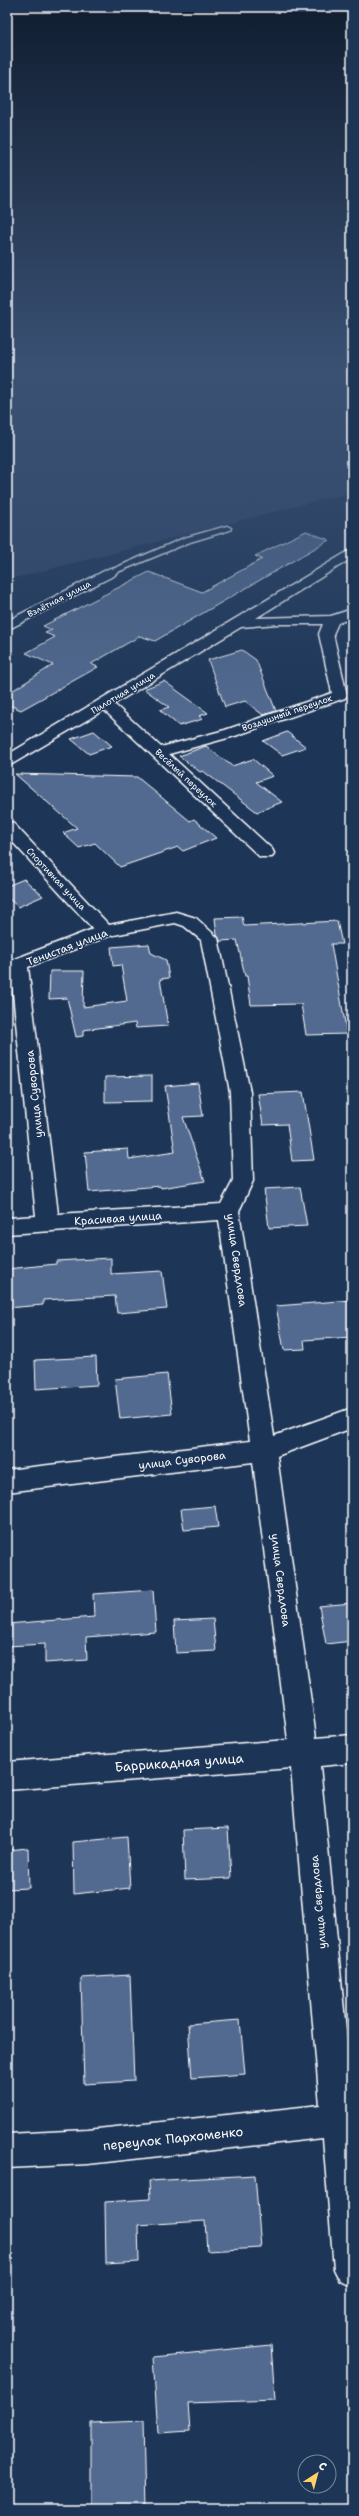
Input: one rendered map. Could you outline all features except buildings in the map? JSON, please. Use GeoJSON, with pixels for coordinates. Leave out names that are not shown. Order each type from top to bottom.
{"type":"FeatureCollection","features":[{"type":"Feature","properties":{"kind":"street","name":"Пилотная улица"},"geometry":{"type":"LineString","coordinates":[[7,762],[352,553]]}},
{"type":"Feature","properties":{"kind":"street","name":"Взлётная улица"},"geometry":{"type":"LineString","coordinates":[[7,626],[110,572]]}},
{"type":"Feature","properties":{"kind":"street","name":"Пилотная улица"},"geometry":{"type":"LineString","coordinates":[[238,623],[278,620],[332,620],[352,613]]}},
{"type":"Feature","properties":{"kind":"street","name":"Воздушный переулок"},"geometry":{"type":"LineString","coordinates":[[158,752],[230,733],[340,695],[326,634],[332,620]]}},
{"type":"Feature","properties":{"kind":"street","name":"Весёлый переулок"},"geometry":{"type":"LineString","coordinates":[[105,703],[266,853]]}},
{"type":"Feature","properties":{"kind":"street","name":"Спортивная улица"},"geometry":{"type":"LineString","coordinates":[[7,826],[105,931]]}},
{"type":"Feature","properties":{"kind":"street","name":"Тенистая улица"},"geometry":{"type":"LineString","coordinates":[[13,967],[105,931],[176,917]]}},
{"type":"Feature","properties":{"kind":"street","name":"улица Свердлова"},"geometry":{"type":"LineString","coordinates":[[176,917],[190,922],[209,938],[240,1092],[243,1181],[228,1211],[264,1450],[304,1753],[352,2269]]}},
{"type":"Feature","properties":{"kind":"street","name":"улица Суворова"},"geometry":{"type":"LineString","coordinates":[[13,967],[48,1223]]}},
{"type":"Feature","properties":{"kind":"street","name":"Красивая улица"},"geometry":{"type":"LineString","coordinates":[[7,1226],[228,1211]]}},
{"type":"Feature","properties":{"kind":"street","name":"улица Суворова"},"geometry":{"type":"LineString","coordinates":[[7,1481],[264,1450],[352,1418]]}},
{"type":"Feature","properties":{"kind":"street","name":"Баррикадная улица"},"geometry":{"type":"LineString","coordinates":[[7,1776],[352,1749]]}},
{"type":"Feature","properties":{"kind":"street","name":"переулок Пархоменко"},"geometry":{"type":"LineString","coordinates":[[7,2151],[88,2147],[338,2120]]}},
{"type":"Feature","properties":{"kind":"lane"},"geometry":{"type":"LineString","coordinates":[[110,572],[187,540],[227,528]]}},
{"type":"Feature","properties":{"kind":"shaded area"},"geometry":{"type":"Polygon","coordinates":[[[7,487],[352,487],[352,492],[7,580],[7,487]]]}}]}
